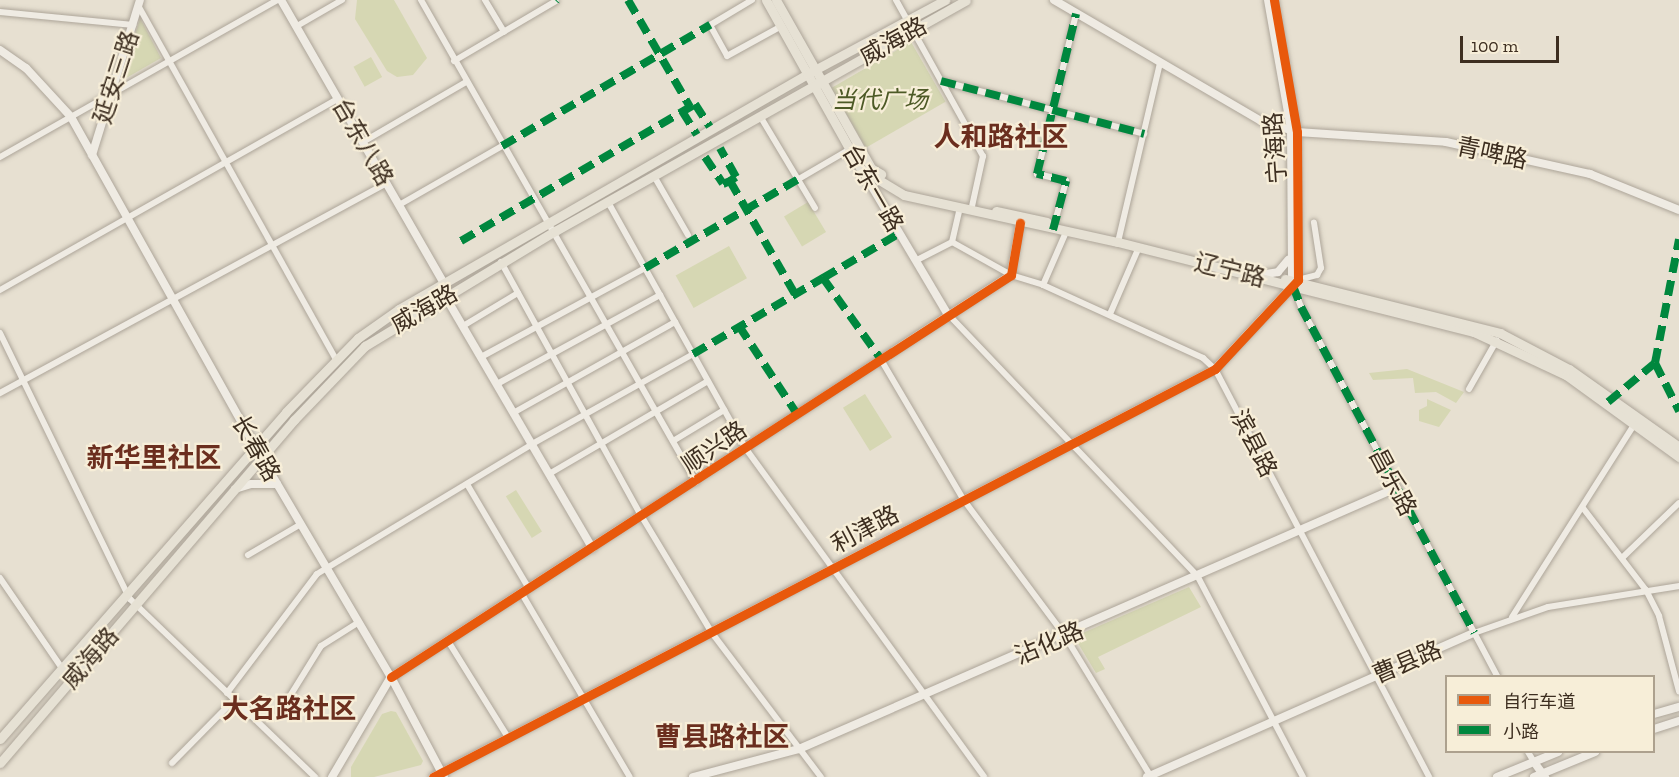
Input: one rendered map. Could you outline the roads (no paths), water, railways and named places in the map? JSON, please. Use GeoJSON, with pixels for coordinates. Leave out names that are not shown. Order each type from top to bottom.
{"type":"FeatureCollection","features":[{"type":"Feature","properties":{"kind":"main road","name":"台东一路"},"geometry":{"type":"LineString","coordinates":[[766,0],[780,27],[818,83],[866,168]]}},
{"type":"Feature","properties":{"kind":"main road","name":"台东一路"},"geometry":{"type":"LineString","coordinates":[[776,0],[811,72]]}},
{"type":"Feature","properties":{"kind":"main road","name":"威海路"},"geometry":{"type":"LineString","coordinates":[[0,763],[261,458],[364,346],[501,262],[553,227],[811,72],[945,0]]}},
{"type":"Feature","properties":{"kind":"main road","name":"威海路"},"geometry":{"type":"LineString","coordinates":[[0,739],[255,448],[336,359],[380,321],[444,284],[553,227],[608,202],[966,0]]}},
{"type":"Feature","properties":{"kind":"main road","name":"延安三路"},"geometry":{"type":"LineString","coordinates":[[92,155],[139,3]]}},
{"type":"Feature","properties":{"kind":"main road","name":"长春路"},"geometry":{"type":"LineString","coordinates":[[0,50],[26,68],[71,117],[255,448],[391,677],[443,775]]}},
{"type":"Feature","properties":{"kind":"main road","name":"台东一路"},"geometry":{"type":"LineString","coordinates":[[818,83],[850,149],[866,168]]}},
{"type":"Feature","properties":{"kind":"main road","name":"辽宁路"},"geometry":{"type":"LineString","coordinates":[[866,168],[907,190],[1020,223],[1054,227],[1066,232],[1118,240],[1139,247],[1294,282],[1500,333],[1569,369],[1637,420],[1679,457]]}},
{"type":"Feature","properties":{"kind":"main road","name":"辽宁路"},"geometry":{"type":"LineString","coordinates":[[866,168],[904,195],[1266,274],[1497,340],[1566,375],[1679,447]]}},
{"type":"Feature","properties":{"kind":"main road"},"geometry":{"type":"LineString","coordinates":[[235,489],[251,484],[277,484]]}},
{"type":"Feature","properties":{"kind":"main road"},"geometry":{"type":"LineString","coordinates":[[332,777],[391,677]]}},
{"type":"Feature","properties":{"kind":"main road"},"geometry":{"type":"LineString","coordinates":[[1655,713],[1679,707]]}},
{"type":"Feature","properties":{"kind":"main road"},"geometry":{"type":"LineString","coordinates":[[1655,728],[1679,721]]}},
{"type":"Feature","properties":{"kind":"main road"},"geometry":{"type":"LineString","coordinates":[[1497,777],[1538,757],[1554,753]]}},
{"type":"Feature","properties":{"kind":"main road"},"geometry":{"type":"LineString","coordinates":[[1534,777],[1544,775],[1593,753]]}},
{"type":"Feature","properties":{"kind":"street"},"geometry":{"type":"LineString","coordinates":[[0,157],[277,0]]}},
{"type":"Feature","properties":{"kind":"street","name":"台东八路"},"geometry":{"type":"LineString","coordinates":[[281,0],[444,284],[447,296],[593,547]]}},
{"type":"Feature","properties":{"kind":"street"},"geometry":{"type":"LineString","coordinates":[[297,26],[342,0]]}},
{"type":"Feature","properties":{"kind":"street"},"geometry":{"type":"LineString","coordinates":[[420,0],[502,146],[553,227],[696,483]]}},
{"type":"Feature","properties":{"kind":"street"},"geometry":{"type":"LineString","coordinates":[[485,0],[504,32]]}},
{"type":"Feature","properties":{"kind":"street"},"geometry":{"type":"LineString","coordinates":[[752,0],[710,25],[728,56],[780,27]]}},
{"type":"Feature","properties":{"kind":"street"},"geometry":{"type":"LineString","coordinates":[[896,0],[983,156],[971,208]]}},
{"type":"Feature","properties":{"kind":"street"},"geometry":{"type":"LineString","coordinates":[[1054,0],[1160,63],[1118,240]]}},
{"type":"Feature","properties":{"kind":"street","name":"宁海路"},"geometry":{"type":"LineString","coordinates":[[1268,0],[1294,131],[1289,256],[1294,282]]}},
{"type":"Feature","properties":{"kind":"street","name":"宁海路"},"geometry":{"type":"LineString","coordinates":[[1275,0],[1294,131],[1294,282]]}},
{"type":"Feature","properties":{"kind":"street"},"geometry":{"type":"LineString","coordinates":[[454,61],[504,32],[548,2],[556,1]]}},
{"type":"Feature","properties":{"kind":"street"},"geometry":{"type":"LineString","coordinates":[[139,3],[169,61],[336,359]]}},
{"type":"Feature","properties":{"kind":"street"},"geometry":{"type":"LineString","coordinates":[[0,12],[133,25]]}},
{"type":"Feature","properties":{"kind":"street"},"geometry":{"type":"LineString","coordinates":[[1054,227],[1066,182],[1036,174],[1076,14]]}},
{"type":"Feature","properties":{"kind":"street","name":"青啤路"},"geometry":{"type":"LineString","coordinates":[[1160,63],[1252,117],[1294,131],[1446,142],[1596,176],[1679,210]]}},
{"type":"Feature","properties":{"kind":"street"},"geometry":{"type":"LineString","coordinates":[[941,81],[1053,108],[1143,134]]}},
{"type":"Feature","properties":{"kind":"street"},"geometry":{"type":"LineString","coordinates":[[363,142],[466,82]]}},
{"type":"Feature","properties":{"kind":"street"},"geometry":{"type":"LineString","coordinates":[[0,290],[338,99]]}},
{"type":"Feature","properties":{"kind":"street"},"geometry":{"type":"LineString","coordinates":[[760,116],[815,208]]}},
{"type":"Feature","properties":{"kind":"street"},"geometry":{"type":"LineString","coordinates":[[399,205],[502,146]]}},
{"type":"Feature","properties":{"kind":"street"},"geometry":{"type":"LineString","coordinates":[[797,180],[850,149]]}},
{"type":"Feature","properties":{"kind":"street","name":"台东一路"},"geometry":{"type":"LineString","coordinates":[[866,168],[947,313]]}},
{"type":"Feature","properties":{"kind":"street"},"geometry":{"type":"LineString","coordinates":[[654,176],[688,235]]}},
{"type":"Feature","properties":{"kind":"street"},"geometry":{"type":"LineString","coordinates":[[0,393],[174,301],[387,183]]}},
{"type":"Feature","properties":{"kind":"street"},"geometry":{"type":"LineString","coordinates":[[608,202],[746,449],[984,777]]}},
{"type":"Feature","properties":{"kind":"street"},"geometry":{"type":"LineString","coordinates":[[916,260],[952,242],[960,208]]}},
{"type":"Feature","properties":{"kind":"street"},"geometry":{"type":"LineString","coordinates":[[1011,275],[1020,223]]}},
{"type":"Feature","properties":{"kind":"street"},"geometry":{"type":"LineString","coordinates":[[1294,282],[1308,279],[1321,268],[1314,223]]}},
{"type":"Feature","properties":{"kind":"street"},"geometry":{"type":"LineString","coordinates":[[1043,285],[1066,232]]}},
{"type":"Feature","properties":{"kind":"street","name":"滨县路"},"geometry":{"type":"LineString","coordinates":[[952,242],[1011,275],[1043,285],[1203,358],[1215,369],[1429,777]]}},
{"type":"Feature","properties":{"kind":"street"},"geometry":{"type":"LineString","coordinates":[[1110,314],[1139,247]]}},
{"type":"Feature","properties":{"kind":"street"},"geometry":{"type":"LineString","coordinates":[[1266,274],[1283,269],[1289,256]]}},
{"type":"Feature","properties":{"kind":"street"},"geometry":{"type":"LineString","coordinates":[[501,262],[604,443],[642,517],[712,633],[821,777]]}},
{"type":"Feature","properties":{"kind":"street"},"geometry":{"type":"LineString","coordinates":[[482,356],[645,268]]}},
{"type":"Feature","properties":{"kind":"street","name":"顺兴路"},"geometry":{"type":"LineString","coordinates":[[391,677],[696,483],[947,313],[1011,275]]}},
{"type":"Feature","properties":{"kind":"street","name":"利津路"},"geometry":{"type":"LineString","coordinates":[[433,777],[443,775],[963,499],[1215,369],[1294,282]]}},
{"type":"Feature","properties":{"kind":"street","name":"昌乐路"},"geometry":{"type":"LineString","coordinates":[[1294,282],[1301,307],[1496,675]]}},
{"type":"Feature","properties":{"kind":"street"},"geometry":{"type":"LineString","coordinates":[[464,325],[518,293]]}},
{"type":"Feature","properties":{"kind":"street"},"geometry":{"type":"LineString","coordinates":[[498,384],[660,295]]}},
{"type":"Feature","properties":{"kind":"street"},"geometry":{"type":"LineString","coordinates":[[947,313],[1198,577],[1303,777]]}},
{"type":"Feature","properties":{"kind":"street"},"geometry":{"type":"LineString","coordinates":[[515,412],[675,322]]}},
{"type":"Feature","properties":{"kind":"street"},"geometry":{"type":"LineString","coordinates":[[0,333],[126,593],[135,605],[315,777]]}},
{"type":"Feature","properties":{"kind":"street"},"geometry":{"type":"LineString","coordinates":[[1469,389],[1497,340]]}},
{"type":"Feature","properties":{"kind":"street"},"geometry":{"type":"LineString","coordinates":[[227,693],[317,574],[533,444],[693,354]]}},
{"type":"Feature","properties":{"kind":"street"},"geometry":{"type":"LineString","coordinates":[[880,358],[963,499],[1065,636],[1150,777]]}},
{"type":"Feature","properties":{"kind":"street"},"geometry":{"type":"LineString","coordinates":[[550,474],[708,381]]}},
{"type":"Feature","properties":{"kind":"street"},"geometry":{"type":"LineString","coordinates":[[673,441],[724,410]]}},
{"type":"Feature","properties":{"kind":"street"},"geometry":{"type":"LineString","coordinates":[[1512,617],[1637,420]]}},
{"type":"Feature","properties":{"kind":"street"},"geometry":{"type":"LineString","coordinates":[[467,484],[584,700],[630,777]]}},
{"type":"Feature","properties":{"kind":"street","name":"沾化路"},"geometry":{"type":"LineString","coordinates":[[693,777],[799,749],[1065,636],[1396,488]]}},
{"type":"Feature","properties":{"kind":"street"},"geometry":{"type":"LineString","coordinates":[[1622,558],[1679,503]]}},
{"type":"Feature","properties":{"kind":"street"},"geometry":{"type":"LineString","coordinates":[[1582,508],[1646,590],[1659,616],[1679,691]]}},
{"type":"Feature","properties":{"kind":"street"},"geometry":{"type":"LineString","coordinates":[[248,555],[301,524]]}},
{"type":"Feature","properties":{"kind":"street"},"geometry":{"type":"LineString","coordinates":[[0,578],[70,680]]}},
{"type":"Feature","properties":{"kind":"street","name":"曹县路"},"geometry":{"type":"LineString","coordinates":[[1150,777],[1272,721],[1512,617],[1646,590],[1679,586]]}},
{"type":"Feature","properties":{"kind":"street"},"geometry":{"type":"LineString","coordinates":[[290,696],[321,646],[359,622]]}},
{"type":"Feature","properties":{"kind":"street"},"geometry":{"type":"LineString","coordinates":[[448,641],[509,739]]}},
{"type":"Feature","properties":{"kind":"street"},"geometry":{"type":"LineString","coordinates":[[172,763],[234,700]]}},
{"type":"Feature","properties":{"kind":"street"},"geometry":{"type":"LineString","coordinates":[[1538,757],[1544,775]]}},
{"type":"Feature","properties":{"kind":"district","name":"人和路社区"},"geometry":{"type":"Point","coordinates":[1001,138]}},
{"type":"Feature","properties":{"kind":"district","name":"新华里社区"},"geometry":{"type":"Point","coordinates":[154,459]}},
{"type":"Feature","properties":{"kind":"district","name":"大名路社区"},"geometry":{"type":"Point","coordinates":[289,710]}},
{"type":"Feature","properties":{"kind":"district","name":"曹县路社区"},"geometry":{"type":"Point","coordinates":[722,738]}},
{"type":"Feature","properties":{"kind":"park label","name":"当代广场"},"geometry":{"type":"Point","coordinates":[880,100]}}]}
